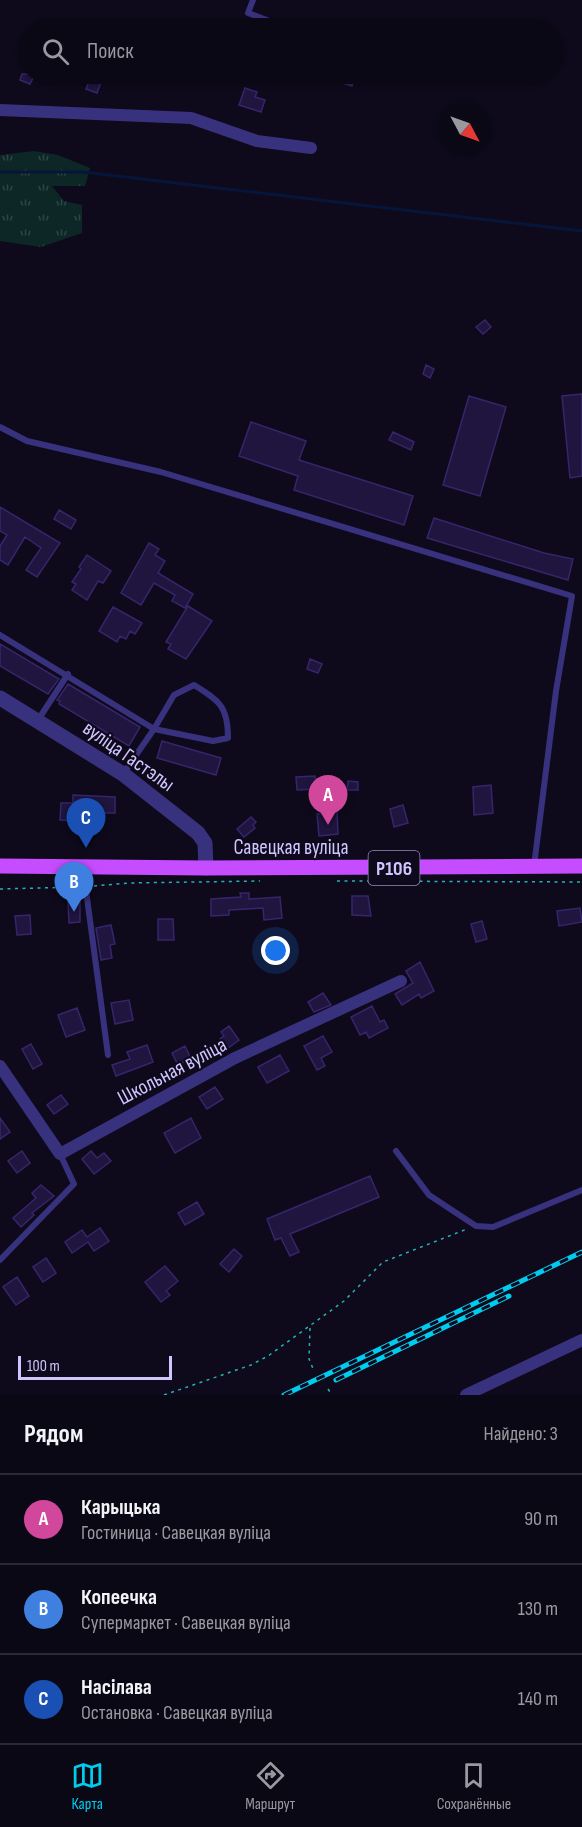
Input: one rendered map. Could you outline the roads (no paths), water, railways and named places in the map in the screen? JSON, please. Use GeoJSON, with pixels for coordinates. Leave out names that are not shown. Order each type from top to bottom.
{"type":"FeatureCollection","features":[{"type":"Feature","properties":{"kind":"main road","name":"Савецкая вуліца"},"geometry":{"type":"LineString","coordinates":[[0,866],[206,868],[582,866]]}},
{"type":"Feature","properties":{"kind":"street"},"geometry":{"type":"LineString","coordinates":[[0,110],[191,118],[257,141],[310,148]]}},
{"type":"Feature","properties":{"kind":"street","name":"вуліца Гастэлы"},"geometry":{"type":"LineString","coordinates":[[0,698],[123,774],[198,833],[206,843],[206,868]]}},
{"type":"Feature","properties":{"kind":"street","name":"Школьная вуліца"},"geometry":{"type":"LineString","coordinates":[[60,1154],[235,1058],[401,981]]}},
{"type":"Feature","properties":{"kind":"street"},"geometry":{"type":"LineString","coordinates":[[0,1066],[60,1154]]}},
{"type":"Feature","properties":{"kind":"street"},"geometry":{"type":"LineString","coordinates":[[466,1395],[582,1340]]}},
{"type":"Feature","properties":{"kind":"lane"},"geometry":{"type":"LineString","coordinates":[[253,0],[248,13],[261,18]]}},
{"type":"Feature","properties":{"kind":"lane"},"geometry":{"type":"LineString","coordinates":[[0,427],[27,441],[161,472],[572,596],[556,690],[534,867]]}},
{"type":"Feature","properties":{"kind":"lane"},"geometry":{"type":"LineString","coordinates":[[0,635],[68,674],[154,729],[213,741],[228,738],[228,716],[215,698],[194,685],[174,695],[154,729],[123,774]]}},
{"type":"Feature","properties":{"kind":"lane"},"geometry":{"type":"LineString","coordinates":[[38,720],[68,674]]}},
{"type":"Feature","properties":{"kind":"lane"},"geometry":{"type":"LineString","coordinates":[[83,867],[108,1055]]}},
{"type":"Feature","properties":{"kind":"lane"},"geometry":{"type":"LineString","coordinates":[[396,1151],[429,1195],[476,1226],[493,1227],[582,1190]]}},
{"type":"Feature","properties":{"kind":"lane"},"geometry":{"type":"LineString","coordinates":[[0,1260],[74,1184],[60,1154]]}},
{"type":"Feature","properties":{"kind":"waterway"},"geometry":{"type":"LineString","coordinates":[[0,172],[83,172],[582,231]]}},
{"type":"Feature","properties":{"kind":"railway"},"geometry":{"type":"LineString","coordinates":[[284,1395],[582,1252]]}},
{"type":"Feature","properties":{"kind":"railway"},"geometry":{"type":"LineString","coordinates":[[336,1380],[509,1296]]}},
{"type":"Feature","properties":{"kind":"place","name":"Карыцька"},"geometry":{"type":"Point","coordinates":[328,825]}},
{"type":"Feature","properties":{"kind":"place","name":"Насілава"},"geometry":{"type":"Point","coordinates":[86,848]}},
{"type":"Feature","properties":{"kind":"place","name":"Копеечка"},"geometry":{"type":"Point","coordinates":[74,912]}}]}
